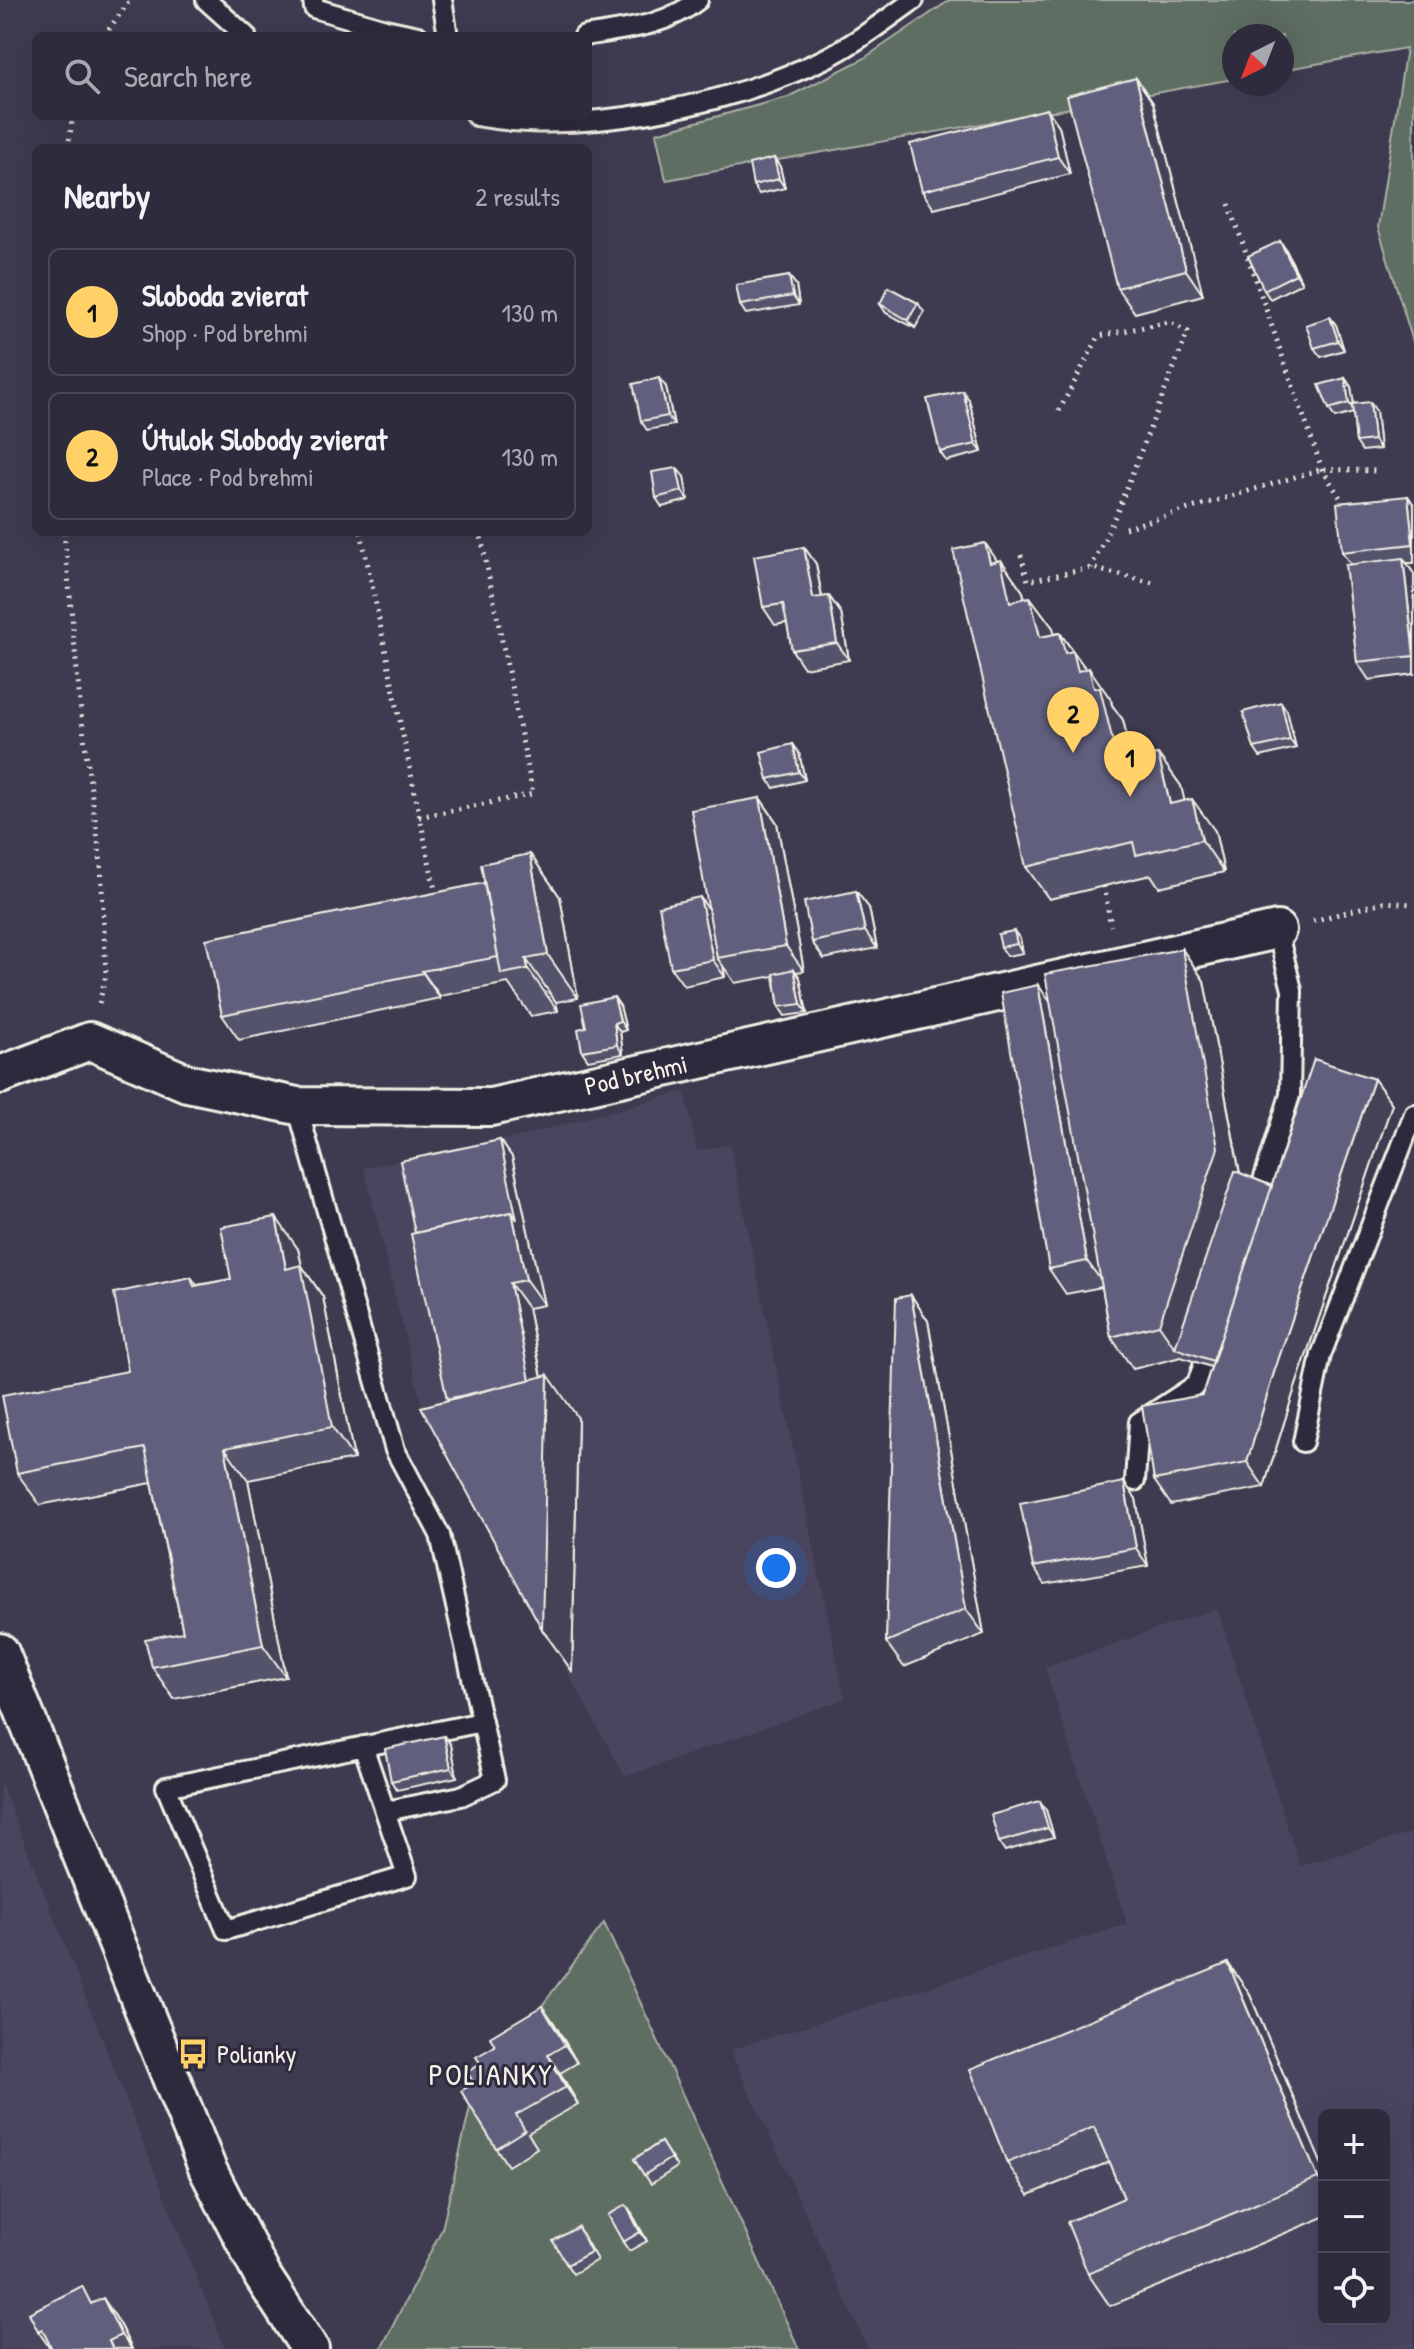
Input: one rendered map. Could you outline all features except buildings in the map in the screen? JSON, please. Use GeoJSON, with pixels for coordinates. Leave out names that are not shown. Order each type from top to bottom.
{"type":"FeatureCollection","features":[{"type":"Feature","properties":{"kind":"street","name":"Pod brehmi"},"geometry":{"type":"LineString","coordinates":[[90,1041],[187,1083],[297,1106],[491,1107],[1277,930]]}},
{"type":"Feature","properties":{"kind":"street"},"geometry":{"type":"LineString","coordinates":[[0,1075],[90,1041]]}},
{"type":"Feature","properties":{"kind":"street"},"geometry":{"type":"LineString","coordinates":[[0,1652],[208,2170],[263,2277],[310,2349]]}},
{"type":"Feature","properties":{"kind":"lane"},"geometry":{"type":"LineString","coordinates":[[206,0],[242,32]]}},
{"type":"Feature","properties":{"kind":"lane"},"geometry":{"type":"LineString","coordinates":[[313,0],[314,8],[399,32]]}},
{"type":"Feature","properties":{"kind":"lane"},"geometry":{"type":"LineString","coordinates":[[442,0],[447,32]]}},
{"type":"Feature","properties":{"kind":"lane"},"geometry":{"type":"LineString","coordinates":[[592,35],[665,21],[698,0]]}},
{"type":"Feature","properties":{"kind":"lane"},"geometry":{"type":"LineString","coordinates":[[592,120],[640,114],[724,96],[822,60],[864,36],[914,0]]}},
{"type":"Feature","properties":{"kind":"lane"},"geometry":{"type":"LineString","coordinates":[[498,120],[566,123],[591,120]]}},
{"type":"Feature","properties":{"kind":"lane"},"geometry":{"type":"LineString","coordinates":[[1251,1217],[1290,1095],[1292,990],[1277,930]]}},
{"type":"Feature","properties":{"kind":"lane"},"geometry":{"type":"LineString","coordinates":[[297,1106],[395,1450],[440,1535],[495,1780],[461,1796],[386,1811]]}},
{"type":"Feature","properties":{"kind":"lane"},"geometry":{"type":"LineString","coordinates":[[1303,1442],[1321,1355],[1414,1114]]}},
{"type":"Feature","properties":{"kind":"lane"},"geometry":{"type":"LineString","coordinates":[[1135,1481],[1139,1422],[1197,1384],[1217,1323]]}},
{"type":"Feature","properties":{"kind":"lane"},"geometry":{"type":"LineString","coordinates":[[363,1746],[407,1876],[226,1930],[166,1787],[363,1746],[482,1722]]}},
{"type":"Feature","properties":{"kind":"path"},"geometry":{"type":"LineString","coordinates":[[107,32],[128,3],[134,0]]}},
{"type":"Feature","properties":{"kind":"path"},"geometry":{"type":"LineString","coordinates":[[69,144],[72,120]]}},
{"type":"Feature","properties":{"kind":"path"},"geometry":{"type":"LineString","coordinates":[[1229,204],[1322,469],[1341,499],[1342,517]]}},
{"type":"Feature","properties":{"kind":"path"},"geometry":{"type":"LineString","coordinates":[[1059,411],[1099,336],[1169,322],[1188,332],[1117,512],[1091,568]]}},
{"type":"Feature","properties":{"kind":"path"},"geometry":{"type":"LineString","coordinates":[[1125,528],[1322,469],[1376,471]]}},
{"type":"Feature","properties":{"kind":"path"},"geometry":{"type":"LineString","coordinates":[[64,536],[81,714],[101,864],[106,975],[90,1041]]}},
{"type":"Feature","properties":{"kind":"path"},"geometry":{"type":"LineString","coordinates":[[362,536],[436,895]]}},
{"type":"Feature","properties":{"kind":"path"},"geometry":{"type":"LineString","coordinates":[[419,817],[533,794],[481,536]]}},
{"type":"Feature","properties":{"kind":"path"},"geometry":{"type":"LineString","coordinates":[[1021,555],[1028,581],[1091,568],[1153,583]]}},
{"type":"Feature","properties":{"kind":"path"},"geometry":{"type":"LineString","coordinates":[[1104,886],[1110,923]]}},
{"type":"Feature","properties":{"kind":"path"},"geometry":{"type":"LineString","coordinates":[[1277,930],[1383,902],[1414,904]]}},
{"type":"Feature","properties":{"kind":"shaded area"},"geometry":{"type":"Polygon","coordinates":[[[685,1091],[697,1151],[730,1144],[845,1699],[625,1777],[423,1410],[364,1168],[522,1136],[685,1091]]]}},
{"type":"Feature","properties":{"kind":"shaded area"},"geometry":{"type":"Polygon","coordinates":[[[1217,1608],[1300,1866],[1414,1832],[1414,2349],[868,2349],[730,2050],[1127,1924],[1045,1668],[1217,1608]]]}},
{"type":"Feature","properties":{"kind":"shaded area"},"geometry":{"type":"Polygon","coordinates":[[[0,1781],[225,2349],[0,2349],[0,1781]]]}},
{"type":"Feature","properties":{"kind":"green space"},"geometry":{"type":"Polygon","coordinates":[[[950,0],[1414,0],[1414,345],[1378,227],[1406,48],[1294,68],[1294,24],[1222,24],[1222,81],[666,180],[656,133],[788,97],[863,59],[950,0]]]}},
{"type":"Feature","properties":{"kind":"green space"},"geometry":{"type":"Polygon","coordinates":[[[604,1923],[799,2349],[381,2349],[442,2229],[472,2099],[604,1923]]]}},
{"type":"Feature","properties":{"kind":"place","name":"Útulok Slobody zvierat"},"geometry":{"type":"Point","coordinates":[1073,753]}},
{"type":"Feature","properties":{"kind":"place","name":"Sloboda zvierat"},"geometry":{"type":"Point","coordinates":[1130,797]}},
{"type":"Feature","properties":{"kind":"place","name":"Polianky"},"geometry":{"type":"Point","coordinates":[193,2054]}},
{"type":"Feature","properties":{"kind":"district","name":"POLIANKY"},"geometry":{"type":"Point","coordinates":[491,2075]}}]}
